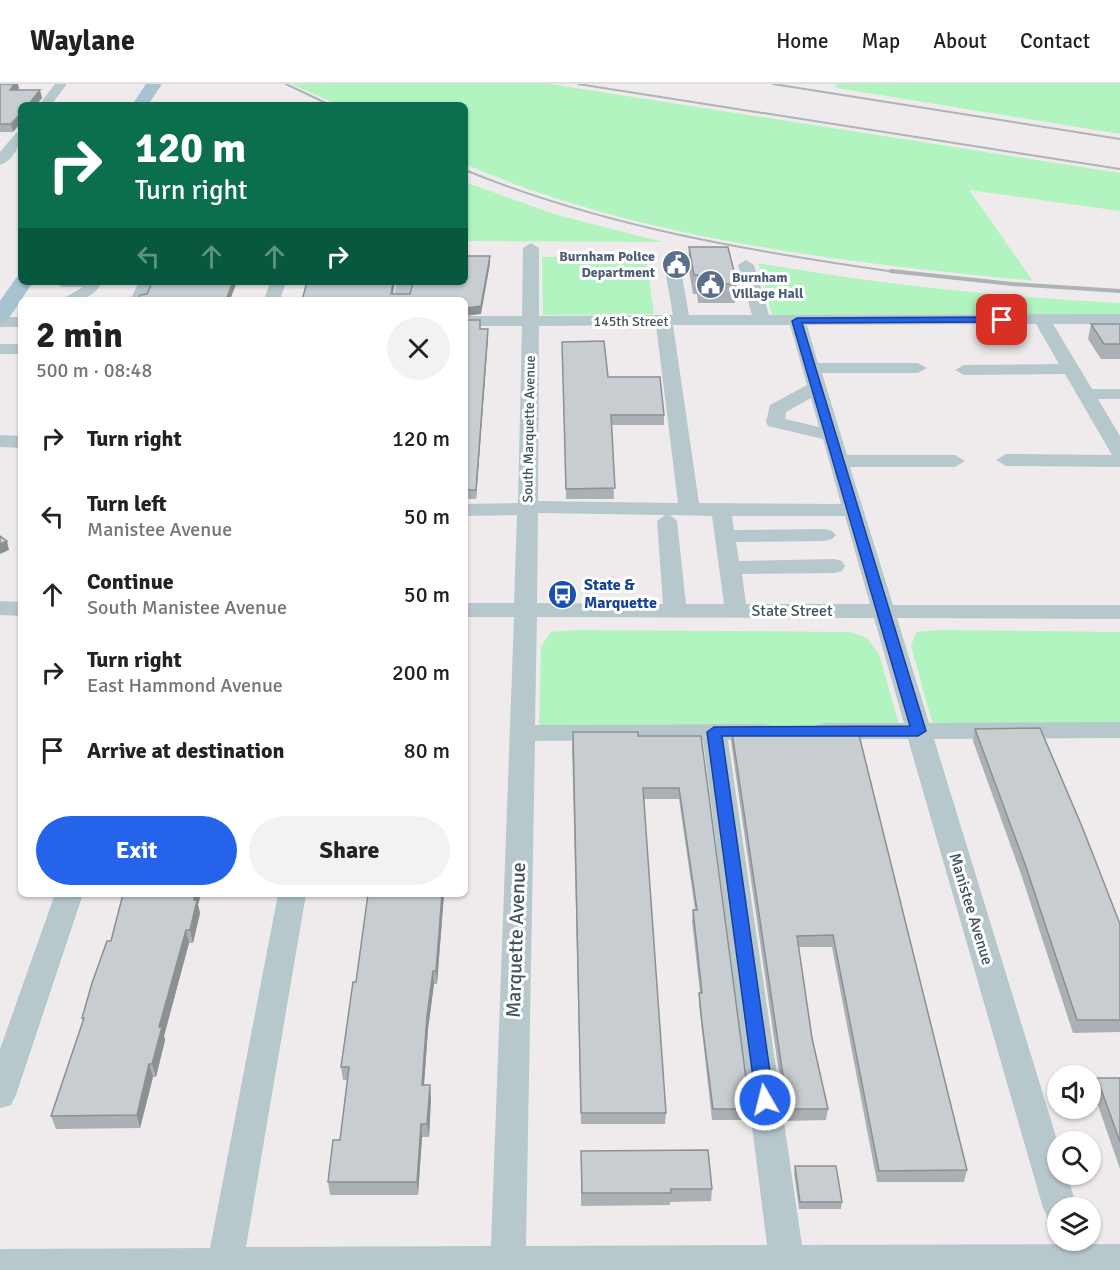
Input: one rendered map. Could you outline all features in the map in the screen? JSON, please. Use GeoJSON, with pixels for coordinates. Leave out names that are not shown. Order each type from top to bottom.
{"type":"FeatureCollection","features":[{"type":"Feature","properties":{"kind":"main road"},"geometry":{"type":"LineString","coordinates":[[142,102],[154,84]]}},
{"type":"Feature","properties":{"kind":"main road"},"geometry":{"type":"LineString","coordinates":[[8,311],[21,285]]}},
{"type":"Feature","properties":{"kind":"street"},"geometry":{"type":"LineString","coordinates":[[47,102],[61,84]]}},
{"type":"Feature","properties":{"kind":"street"},"geometry":{"type":"LineString","coordinates":[[0,138],[18,137]]}},
{"type":"Feature","properties":{"kind":"street"},"geometry":{"type":"LineString","coordinates":[[0,162],[18,140]]}},
{"type":"Feature","properties":{"kind":"street","name":"South Marquette Avenue"},"geometry":{"type":"LineString","coordinates":[[525,610],[531,248]]}},
{"type":"Feature","properties":{"kind":"street"},"geometry":{"type":"LineString","coordinates":[[746,265],[762,321]]}},
{"type":"Feature","properties":{"kind":"street"},"geometry":{"type":"LineString","coordinates":[[674,276],[673,321],[689,509]]}},
{"type":"Feature","properties":{"kind":"street"},"geometry":{"type":"LineString","coordinates":[[76,297],[89,291],[93,285]]}},
{"type":"Feature","properties":{"kind":"street","name":"145th Street"},"geometry":{"type":"LineString","coordinates":[[468,321],[1120,319]]}},
{"type":"Feature","properties":{"kind":"street"},"geometry":{"type":"LineString","coordinates":[[1006,460],[1119,452],[1042,320]]}},
{"type":"Feature","properties":{"kind":"street","name":"Manistee Avenue"},"geometry":{"type":"LineString","coordinates":[[797,321],[1057,1197]]}},
{"type":"Feature","properties":{"kind":"street"},"geometry":{"type":"LineString","coordinates":[[0,349],[18,349]]}},
{"type":"Feature","properties":{"kind":"street"},"geometry":{"type":"LineString","coordinates":[[811,368],[918,368]]}},
{"type":"Feature","properties":{"kind":"street"},"geometry":{"type":"LineString","coordinates":[[964,370],[1072,369]]}},
{"type":"Feature","properties":{"kind":"street"},"geometry":{"type":"LineString","coordinates":[[817,387],[777,409],[775,422],[831,435]]}},
{"type":"Feature","properties":{"kind":"street"},"geometry":{"type":"LineString","coordinates":[[1086,394],[1120,394]]}},
{"type":"Feature","properties":{"kind":"street"},"geometry":{"type":"LineString","coordinates":[[0,441],[18,442]]}},
{"type":"Feature","properties":{"kind":"street"},"geometry":{"type":"LineString","coordinates":[[838,461],[955,461]]}},
{"type":"Feature","properties":{"kind":"street"},"geometry":{"type":"LineString","coordinates":[[468,510],[528,508],[853,510]]}},
{"type":"Feature","properties":{"kind":"street"},"geometry":{"type":"LineString","coordinates":[[721,510],[736,611]]}},
{"type":"Feature","properties":{"kind":"street"},"geometry":{"type":"LineString","coordinates":[[667,521],[675,610]]}},
{"type":"Feature","properties":{"kind":"street"},"geometry":{"type":"LineString","coordinates":[[724,536],[825,535]]}},
{"type":"Feature","properties":{"kind":"street"},"geometry":{"type":"LineString","coordinates":[[729,568],[834,566]]}},
{"type":"Feature","properties":{"kind":"street"},"geometry":{"type":"LineString","coordinates":[[0,608],[18,609]]}},
{"type":"Feature","properties":{"kind":"street","name":"State Street"},"geometry":{"type":"LineString","coordinates":[[468,610],[1120,612]]}},
{"type":"Feature","properties":{"kind":"street","name":"Marquette Avenue"},"geometry":{"type":"LineString","coordinates":[[508,1266],[525,610]]}},
{"type":"Feature","properties":{"kind":"street"},"geometry":{"type":"LineString","coordinates":[[522,733],[794,731],[1119,733]]}},
{"type":"Feature","properties":{"kind":"street"},"geometry":{"type":"LineString","coordinates":[[714,732],[788,1265]]}},
{"type":"Feature","properties":{"kind":"street"},"geometry":{"type":"LineString","coordinates":[[0,1095],[68,897]]}},
{"type":"Feature","properties":{"kind":"street"},"geometry":{"type":"LineString","coordinates":[[225,1267],[291,897]]}},
{"type":"Feature","properties":{"kind":"street"},"geometry":{"type":"LineString","coordinates":[[0,1264],[225,1267],[508,1266],[788,1265],[1074,1257],[1120,1260]]}},
{"type":"Feature","properties":{"kind":"green space"},"geometry":{"type":"Polygon","coordinates":[[[291,84],[550,84],[1120,173],[1120,211],[969,190],[1033,281],[817,256],[744,244],[601,212],[532,190],[468,165],[468,102],[332,102],[291,84]]]}},
{"type":"Feature","properties":{"kind":"green space"},"geometry":{"type":"Polygon","coordinates":[[[835,84],[1120,84],[1120,134],[837,88],[835,84]]]}},
{"type":"Feature","properties":{"kind":"green space"},"geometry":{"type":"Polygon","coordinates":[[[468,183],[557,215],[663,242],[468,241],[468,183]]]}},
{"type":"Feature","properties":{"kind":"green space"},"geometry":{"type":"Polygon","coordinates":[[[646,256],[654,314],[543,315],[542,257],[646,256]]]}},
{"type":"Feature","properties":{"kind":"green space"},"geometry":{"type":"Polygon","coordinates":[[[758,263],[939,289],[1120,303],[1120,314],[772,315],[758,263]]]}},
{"type":"Feature","properties":{"kind":"green space"},"geometry":{"type":"Polygon","coordinates":[[[577,630],[851,632],[867,638],[879,654],[900,728],[539,728],[541,646],[551,632],[577,630]]]}},
{"type":"Feature","properties":{"kind":"green space"},"geometry":{"type":"Polygon","coordinates":[[[941,630],[1120,632],[1120,729],[934,729],[911,646],[916,632],[941,630]]]}},
{"type":"Feature","properties":{"kind":"building"},"geometry":{"type":"Polygon","coordinates":[[[0,84],[14,84],[10,90],[40,90],[30,102],[18,102],[18,116],[11,124],[0,124],[0,84]]]}},
{"type":"Feature","properties":{"kind":"building"},"geometry":{"type":"Polygon","coordinates":[[[689,247],[728,247],[737,284],[700,284],[698,275],[694,275],[689,247]]]}},
{"type":"Feature","properties":{"kind":"building"},"geometry":{"type":"Polygon","coordinates":[[[468,256],[490,256],[481,306],[468,308],[468,297],[303,297],[306,285],[392,285],[391,294],[410,294],[412,285],[468,285],[468,256]]]}},
{"type":"Feature","properties":{"kind":"building"},"geometry":{"type":"Polygon","coordinates":[[[151,285],[232,285],[227,297],[139,297],[147,294],[151,285]]]}},
{"type":"Feature","properties":{"kind":"building"},"geometry":{"type":"Polygon","coordinates":[[[468,320],[480,320],[480,329],[488,329],[476,490],[468,490],[468,320]]]}},
{"type":"Feature","properties":{"kind":"building"},"geometry":{"type":"Polygon","coordinates":[[[1091,324],[1120,324],[1120,344],[1104,344],[1091,324]]]}},
{"type":"Feature","properties":{"kind":"building"},"geometry":{"type":"Polygon","coordinates":[[[604,341],[608,377],[660,377],[664,415],[611,415],[615,488],[566,489],[562,342],[604,341]]]}},
{"type":"Feature","properties":{"kind":"building"},"geometry":{"type":"Polygon","coordinates":[[[0,536],[7,541],[0,544],[0,536]]]}},
{"type":"Feature","properties":{"kind":"building"},"geometry":{"type":"Polygon","coordinates":[[[1040,728],[1120,924],[1120,1020],[1077,1020],[1025,864],[975,729],[1040,728]]]}},
{"type":"Feature","properties":{"kind":"building"},"geometry":{"type":"Polygon","coordinates":[[[858,731],[967,1170],[879,1171],[833,935],[797,936],[812,1038],[828,1109],[788,1109],[732,732],[858,731]]]}},
{"type":"Feature","properties":{"kind":"building"},"geometry":{"type":"Polygon","coordinates":[[[573,732],[638,732],[638,736],[701,736],[750,1109],[713,1109],[699,993],[702,993],[693,910],[697,910],[679,788],[643,788],[666,1113],[581,1113],[573,732]]]}},
{"type":"Feature","properties":{"kind":"building"},"geometry":{"type":"Polygon","coordinates":[[[122,897],[194,897],[194,900],[197,900],[190,930],[186,930],[137,1115],[51,1116],[84,1018],[82,1018],[92,983],[107,941],[111,941],[122,897]]]}},
{"type":"Feature","properties":{"kind":"building"},"geometry":{"type":"Polygon","coordinates":[[[368,897],[442,897],[436,971],[433,971],[427,1016],[422,1085],[430,1085],[427,1124],[421,1124],[417,1182],[328,1182],[333,1140],[340,1140],[349,1067],[341,1067],[353,982],[356,982],[368,897]]]}},
{"type":"Feature","properties":{"kind":"building"},"geometry":{"type":"Polygon","coordinates":[[[1101,1078],[1120,1078],[1120,1142],[1101,1089],[1101,1078]]]}},
{"type":"Feature","properties":{"kind":"building"},"geometry":{"type":"Polygon","coordinates":[[[708,1150],[712,1189],[671,1189],[671,1193],[582,1193],[581,1151],[708,1150]]]}},
{"type":"Feature","properties":{"kind":"building"},"geometry":{"type":"Polygon","coordinates":[[[795,1166],[836,1166],[842,1202],[800,1202],[795,1166]]]}},
{"type":"Feature","properties":{"kind":"railway"},"geometry":{"type":"LineString","coordinates":[[286,84],[324,102]]}},
{"type":"Feature","properties":{"kind":"railway"},"geometry":{"type":"LineString","coordinates":[[578,84],[1120,169]]}},
{"type":"Feature","properties":{"kind":"railway"},"geometry":{"type":"LineString","coordinates":[[773,84],[1120,139]]}},
{"type":"Feature","properties":{"kind":"railway"},"geometry":{"type":"LineString","coordinates":[[468,171],[571,207],[680,235],[791,256],[902,273]]}},
{"type":"Feature","properties":{"kind":"railway"},"geometry":{"type":"LineString","coordinates":[[891,271],[1012,284],[1120,291]]}},
{"type":"Feature","properties":{"kind":"place","name":"Burnham Police Department"},"geometry":{"type":"Point","coordinates":[676,264]}},
{"type":"Feature","properties":{"kind":"place","name":"Burnham Village Hall"},"geometry":{"type":"Point","coordinates":[711,285]}},
{"type":"Feature","properties":{"kind":"place","name":"State & Marquette"},"geometry":{"type":"Point","coordinates":[563,594]}},
{"type":"Feature","properties":{"kind":"route"},"geometry":{"type":"LineString","coordinates":[[765,1100],[714,732],[918,731],[797,321],[1002,320]]}}]}
